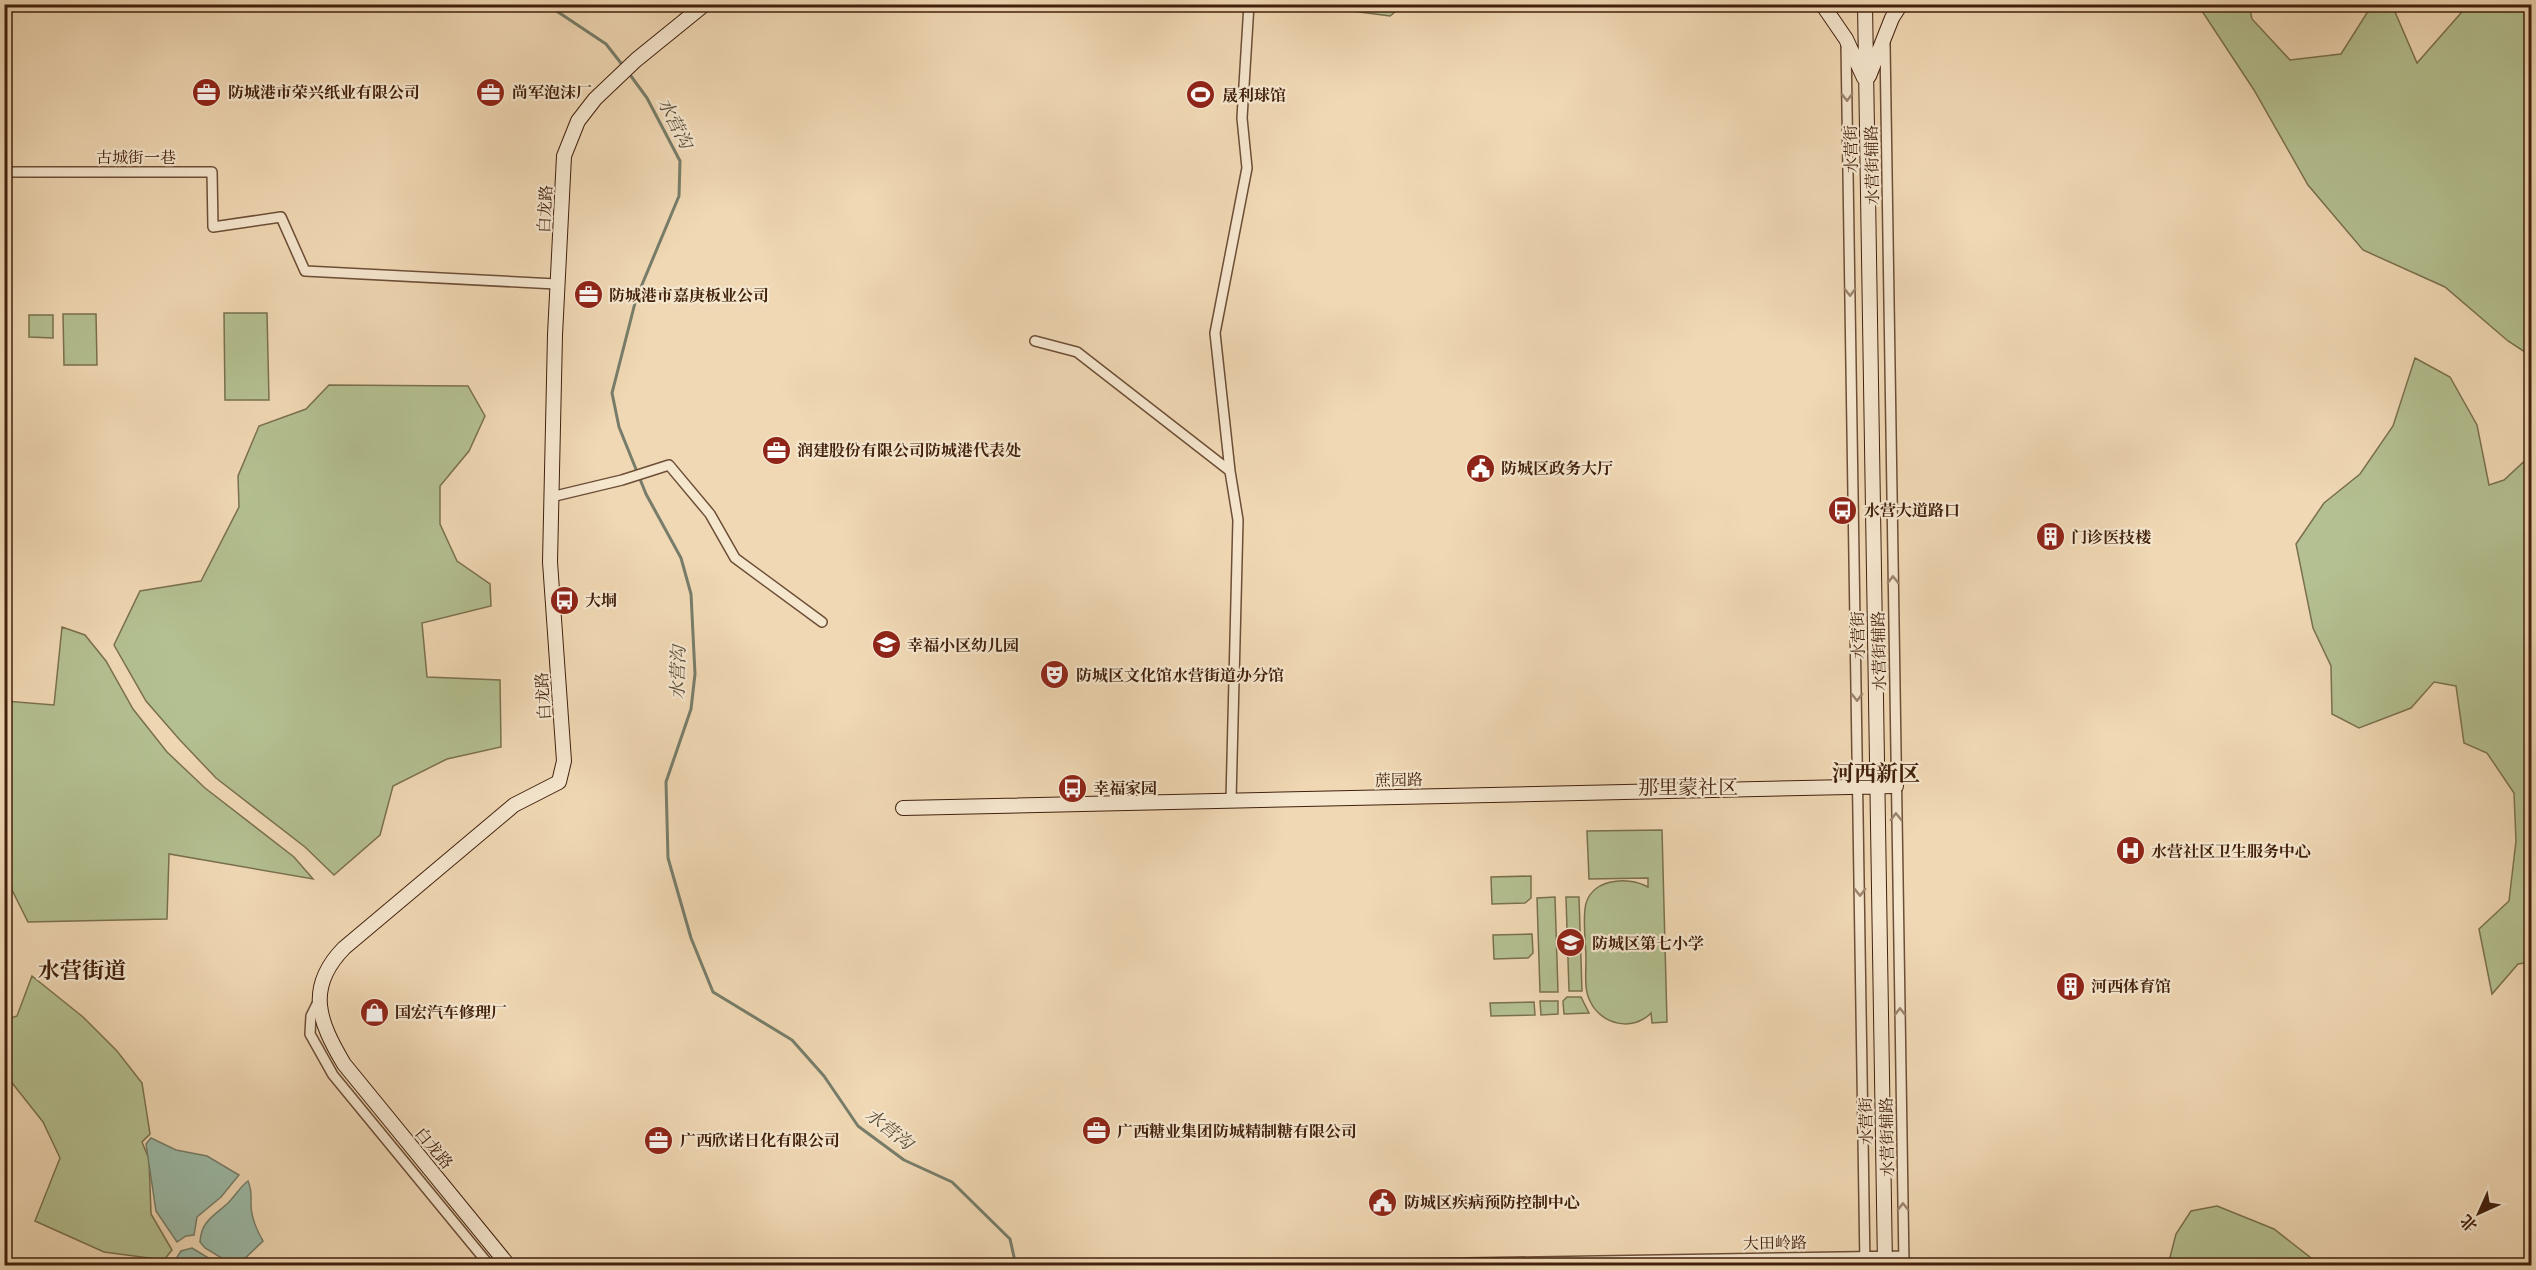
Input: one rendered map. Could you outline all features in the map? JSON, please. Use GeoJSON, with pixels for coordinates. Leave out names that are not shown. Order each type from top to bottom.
{"type":"FeatureCollection","features":[{"type":"Feature","properties":{"kind":"street","name":"白龙路"},"geometry":{"type":"LineString","coordinates":[[509,1266],[344,1064],[325,1030],[319,1000],[326,972],[344,948],[514,805],[559,782],[564,761],[550,562],[556,284],[564,156],[578,121],[605,89],[636,60],[705,4]]}},
{"type":"Feature","properties":{"kind":"street"},"geometry":{"type":"LineString","coordinates":[[1231,800],[1238,520],[1230,471],[1215,333],[1247,168],[1242,118],[1249,4]]}},
{"type":"Feature","properties":{"kind":"street"},"geometry":{"type":"LineString","coordinates":[[1822,4],[1846,39],[1866,83]]}},
{"type":"Feature","properties":{"kind":"street","name":"水营街"},"geometry":{"type":"LineString","coordinates":[[1865,4],[1885,1261]]}},
{"type":"Feature","properties":{"kind":"street"},"geometry":{"type":"LineString","coordinates":[[1866,83],[1892,18],[1901,4]]}},
{"type":"Feature","properties":{"kind":"street","name":"水营街辅路"},"geometry":{"type":"LineString","coordinates":[[1885,36],[1904,1261]]}},
{"type":"Feature","properties":{"kind":"street","name":"水营街辅路"},"geometry":{"type":"LineString","coordinates":[[1846,39],[1865,1261]]}},
{"type":"Feature","properties":{"kind":"street","name":"古城街一巷"},"geometry":{"type":"LineString","coordinates":[[4,172],[212,172],[213,227],[281,217],[304,271],[556,284]]}},
{"type":"Feature","properties":{"kind":"street"},"geometry":{"type":"LineString","coordinates":[[1035,341],[1077,352],[1230,471]]}},
{"type":"Feature","properties":{"kind":"street"},"geometry":{"type":"LineString","coordinates":[[551,496],[622,480],[669,465],[710,513],[735,558],[822,622]]}},
{"type":"Feature","properties":{"kind":"street","name":"蔗园路"},"geometry":{"type":"LineString","coordinates":[[903,808],[1896,786]]}},
{"type":"Feature","properties":{"kind":"street"},"geometry":{"type":"LineString","coordinates":[[319,1000],[311,1016],[310,1034],[333,1075],[490,1266]]}},
{"type":"Feature","properties":{"kind":"street","name":"大田岭路"},"geometry":{"type":"LineString","coordinates":[[1286,1266],[1904,1261]]}},
{"type":"Feature","properties":{"kind":"shaded area"},"geometry":{"type":"Polygon","coordinates":[[[1322,4],[1395,4],[1395,12],[1390,16],[1321,7],[1322,4]]]}},
{"type":"Feature","properties":{"kind":"shaded area"},"geometry":{"type":"Polygon","coordinates":[[[2198,5],[2249,5],[2252,19],[2290,60],[2341,54],[2372,5],[2392,5],[2417,63],[2468,5],[2531,5],[2531,356],[2508,341],[2445,287],[2363,250],[2308,185],[2254,90],[2198,5]]]}},
{"type":"Feature","properties":{"kind":"shaded area"},"geometry":{"type":"Polygon","coordinates":[[[224,313],[267,313],[269,400],[225,400],[224,313]]]}},
{"type":"Feature","properties":{"kind":"shaded area"},"geometry":{"type":"Polygon","coordinates":[[[63,314],[96,314],[97,365],[64,365],[63,314]]]}},
{"type":"Feature","properties":{"kind":"shaded area"},"geometry":{"type":"Polygon","coordinates":[[[29,315],[53,315],[53,338],[29,337],[29,315]]]}},
{"type":"Feature","properties":{"kind":"shaded area"},"geometry":{"type":"Polygon","coordinates":[[[2415,358],[2450,377],[2477,425],[2489,485],[2504,480],[2531,455],[2531,962],[2518,964],[2492,994],[2479,929],[2509,901],[2516,841],[2514,793],[2487,753],[2464,743],[2456,686],[2434,682],[2411,708],[2359,728],[2332,714],[2331,666],[2313,628],[2296,544],[2324,503],[2360,474],[2393,426],[2415,358]]]}},
{"type":"Feature","properties":{"kind":"shaded area"},"geometry":{"type":"Polygon","coordinates":[[[329,385],[468,386],[485,416],[469,451],[440,486],[440,524],[457,561],[490,584],[491,606],[422,623],[427,677],[500,680],[501,747],[447,759],[393,786],[380,835],[334,875],[305,847],[216,778],[146,701],[114,645],[140,591],[201,581],[239,507],[238,476],[259,426],[306,409],[329,385]]]}},
{"type":"Feature","properties":{"kind":"shaded area"},"geometry":{"type":"Polygon","coordinates":[[[62,627],[85,635],[106,661],[133,709],[167,752],[205,788],[294,857],[313,879],[169,854],[167,919],[28,922],[9,884],[5,847],[5,701],[54,705],[62,627]]]}},
{"type":"Feature","properties":{"kind":"shaded area"},"geometry":{"type":"Polygon","coordinates":[[[1662,830],[1667,1022],[1652,1023],[1651,1013],[1635,1023],[1618,1023],[1602,1016],[1588,997],[1585,909],[1593,891],[1601,886],[1610,882],[1630,881],[1648,887],[1648,878],[1589,879],[1587,831],[1662,830]]]}},
{"type":"Feature","properties":{"kind":"shaded area"},"geometry":{"type":"Polygon","coordinates":[[[1531,876],[1531,898],[1525,903],[1492,904],[1491,877],[1531,876]]]}},
{"type":"Feature","properties":{"kind":"shaded area"},"geometry":{"type":"Polygon","coordinates":[[[1555,897],[1558,992],[1540,992],[1537,898],[1555,897]]]}},
{"type":"Feature","properties":{"kind":"shaded area"},"geometry":{"type":"Polygon","coordinates":[[[1566,897],[1579,897],[1582,991],[1569,991],[1566,897]]]}},
{"type":"Feature","properties":{"kind":"shaded area"},"geometry":{"type":"Polygon","coordinates":[[[1532,934],[1533,953],[1528,958],[1494,959],[1493,935],[1532,934]]]}},
{"type":"Feature","properties":{"kind":"shaded area"},"geometry":{"type":"Polygon","coordinates":[[[32,976],[83,1017],[117,1051],[142,1083],[150,1134],[142,1142],[149,1159],[151,1214],[172,1250],[164,1260],[104,1252],[35,1221],[60,1158],[43,1122],[5,1074],[5,1020],[17,1016],[32,976]]]}},
{"type":"Feature","properties":{"kind":"shaded area"},"geometry":{"type":"Polygon","coordinates":[[[1567,997],[1581,997],[1589,1013],[1564,1014],[1563,1001],[1567,997]]]}},
{"type":"Feature","properties":{"kind":"shaded area"},"geometry":{"type":"Polygon","coordinates":[[[1540,1001],[1558,1001],[1558,1014],[1541,1015],[1540,1001]]]}},
{"type":"Feature","properties":{"kind":"shaded area"},"geometry":{"type":"Polygon","coordinates":[[[1534,1002],[1535,1015],[1491,1016],[1490,1003],[1534,1002]]]}},
{"type":"Feature","properties":{"kind":"shaded area"},"geometry":{"type":"Polygon","coordinates":[[[151,1138],[176,1150],[207,1156],[239,1175],[221,1197],[197,1217],[194,1235],[186,1236],[177,1242],[156,1211],[146,1144],[151,1138]]]}},
{"type":"Feature","properties":{"kind":"shaded area"},"geometry":{"type":"Polygon","coordinates":[[[248,1181],[251,1190],[253,1219],[263,1241],[238,1265],[233,1265],[205,1248],[200,1242],[201,1235],[209,1220],[248,1181]]]}},
{"type":"Feature","properties":{"kind":"shaded area"},"geometry":{"type":"Polygon","coordinates":[[[2217,1206],[2274,1229],[2320,1265],[2168,1265],[2176,1234],[2191,1211],[2217,1206]]]}},
{"type":"Feature","properties":{"kind":"shaded area"},"geometry":{"type":"Polygon","coordinates":[[[192,1248],[220,1265],[171,1265],[169,1263],[176,1259],[181,1251],[192,1248]]]}},
{"type":"Feature","properties":{"kind":"waterway","name":"水营沟"},"geometry":{"type":"LineString","coordinates":[[546,4],[606,44],[624,67]]}},
{"type":"Feature","properties":{"kind":"waterway","name":"水营沟"},"geometry":{"type":"LineString","coordinates":[[628,72],[647,98],[680,161],[679,196],[636,299],[612,393],[619,427],[646,494],[681,558],[691,594],[695,674],[691,709],[666,782],[668,858],[691,938],[713,992],[792,1040],[824,1076],[858,1126],[904,1160],[952,1182],[1010,1239],[1016,1266]]}},
{"type":"Feature","properties":{"kind":"place","name":"防城港市荣兴纸业有限公司"},"geometry":{"type":"Point","coordinates":[207,92]}},
{"type":"Feature","properties":{"kind":"place","name":"尚军泡沫厂"},"geometry":{"type":"Point","coordinates":[491,92]}},
{"type":"Feature","properties":{"kind":"place","name":"晟利球馆"},"geometry":{"type":"Point","coordinates":[1201,95]}},
{"type":"Feature","properties":{"kind":"place","name":"防城港市嘉庚板业公司"},"geometry":{"type":"Point","coordinates":[588,295]}},
{"type":"Feature","properties":{"kind":"place","name":"润建股份有限公司防城港代表处"},"geometry":{"type":"Point","coordinates":[776,450]}},
{"type":"Feature","properties":{"kind":"place","name":"防城区政务大厅"},"geometry":{"type":"Point","coordinates":[1480,468]}},
{"type":"Feature","properties":{"kind":"place","name":"水营大道路口"},"geometry":{"type":"Point","coordinates":[1843,510]}},
{"type":"Feature","properties":{"kind":"place","name":"门诊医技楼"},"geometry":{"type":"Point","coordinates":[2050,537]}},
{"type":"Feature","properties":{"kind":"place","name":"大垌"},"geometry":{"type":"Point","coordinates":[564,600]}},
{"type":"Feature","properties":{"kind":"place","name":"幸福小区幼儿园"},"geometry":{"type":"Point","coordinates":[886,645]}},
{"type":"Feature","properties":{"kind":"place","name":"防城区文化馆水营街道办分馆"},"geometry":{"type":"Point","coordinates":[1055,675]}},
{"type":"Feature","properties":{"kind":"place","name":"幸福家园"},"geometry":{"type":"Point","coordinates":[1072,788]}},
{"type":"Feature","properties":{"kind":"place","name":"水营社区卫生服务中心"},"geometry":{"type":"Point","coordinates":[2130,851]}},
{"type":"Feature","properties":{"kind":"place","name":"防城区第七小学"},"geometry":{"type":"Point","coordinates":[1571,943]}},
{"type":"Feature","properties":{"kind":"place","name":"河西体育馆"},"geometry":{"type":"Point","coordinates":[2070,986]}},
{"type":"Feature","properties":{"kind":"place","name":"国宏汽车修理厂"},"geometry":{"type":"Point","coordinates":[374,1012]}},
{"type":"Feature","properties":{"kind":"place","name":"广西糖业集团防城精制糖有限公司"},"geometry":{"type":"Point","coordinates":[1096,1131]}},
{"type":"Feature","properties":{"kind":"place","name":"广西欣诺日化有限公司"},"geometry":{"type":"Point","coordinates":[659,1140]}},
{"type":"Feature","properties":{"kind":"place","name":"防城区疾病预防控制中心"},"geometry":{"type":"Point","coordinates":[1383,1202]}},
{"type":"Feature","properties":{"kind":"district","name":"河西新区"},"geometry":{"type":"Point","coordinates":[1876,773]}},
{"type":"Feature","properties":{"kind":"district","name":"那里蒙社区"},"geometry":{"type":"Point","coordinates":[1688,787]}},
{"type":"Feature","properties":{"kind":"district","name":"水营街道"},"geometry":{"type":"Point","coordinates":[82,970]}}]}
